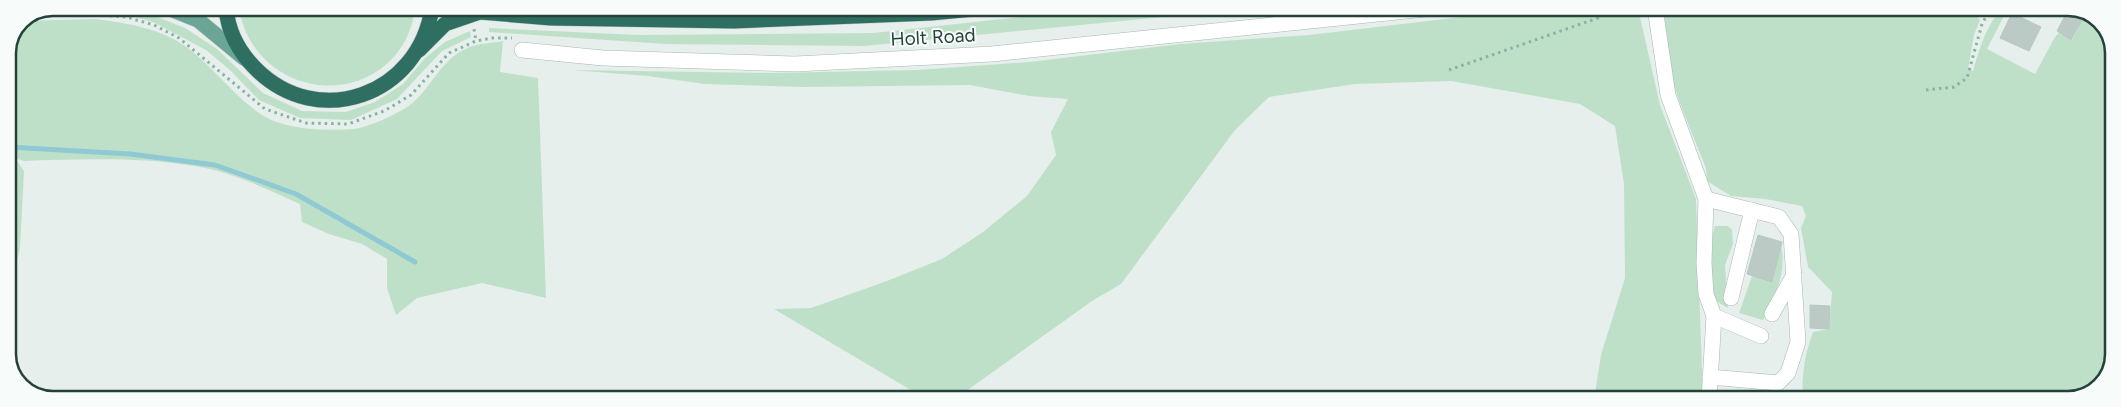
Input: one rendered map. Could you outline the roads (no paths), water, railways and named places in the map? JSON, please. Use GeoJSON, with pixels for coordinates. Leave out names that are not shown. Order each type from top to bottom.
{"type":"FeatureCollection","features":[{"type":"Feature","properties":{"kind":"highway"},"geometry":{"type":"LineString","coordinates":[[228,16],[234,38],[245,58],[266,80],[292,94],[320,100],[349,99],[377,89],[400,73],[419,50],[445,24],[468,16]]}},
{"type":"Feature","properties":{"kind":"highway"},"geometry":{"type":"LineString","coordinates":[[419,50],[431,16]]}},
{"type":"Feature","properties":{"kind":"highway"},"geometry":{"type":"LineString","coordinates":[[527,16],[734,21],[857,16]]}},
{"type":"Feature","properties":{"kind":"main road"},"geometry":{"type":"LineString","coordinates":[[188,16],[198,20],[245,58]]}},
{"type":"Feature","properties":{"kind":"lane","name":"Holt Road"},"geometry":{"type":"LineString","coordinates":[[522,50],[602,58],[795,64],[992,54],[1358,16]]}},
{"type":"Feature","properties":{"kind":"lane"},"geometry":{"type":"LineString","coordinates":[[1657,16],[1668,95],[1706,199],[1706,294],[1714,316],[1709,391]]}},
{"type":"Feature","properties":{"kind":"lane"},"geometry":{"type":"LineString","coordinates":[[1706,199],[1780,217],[1791,234],[1798,342],[1788,373],[1778,383],[1710,377]]}},
{"type":"Feature","properties":{"kind":"lane"},"geometry":{"type":"LineString","coordinates":[[1731,298],[1752,210]]}},
{"type":"Feature","properties":{"kind":"lane"},"geometry":{"type":"LineString","coordinates":[[1772,314],[1794,275]]}},
{"type":"Feature","properties":{"kind":"lane"},"geometry":{"type":"LineString","coordinates":[[1714,316],[1761,336]]}},
{"type":"Feature","properties":{"kind":"waterway"},"geometry":{"type":"LineString","coordinates":[[16,147],[130,154],[215,165],[296,194],[415,262]]}}]}
